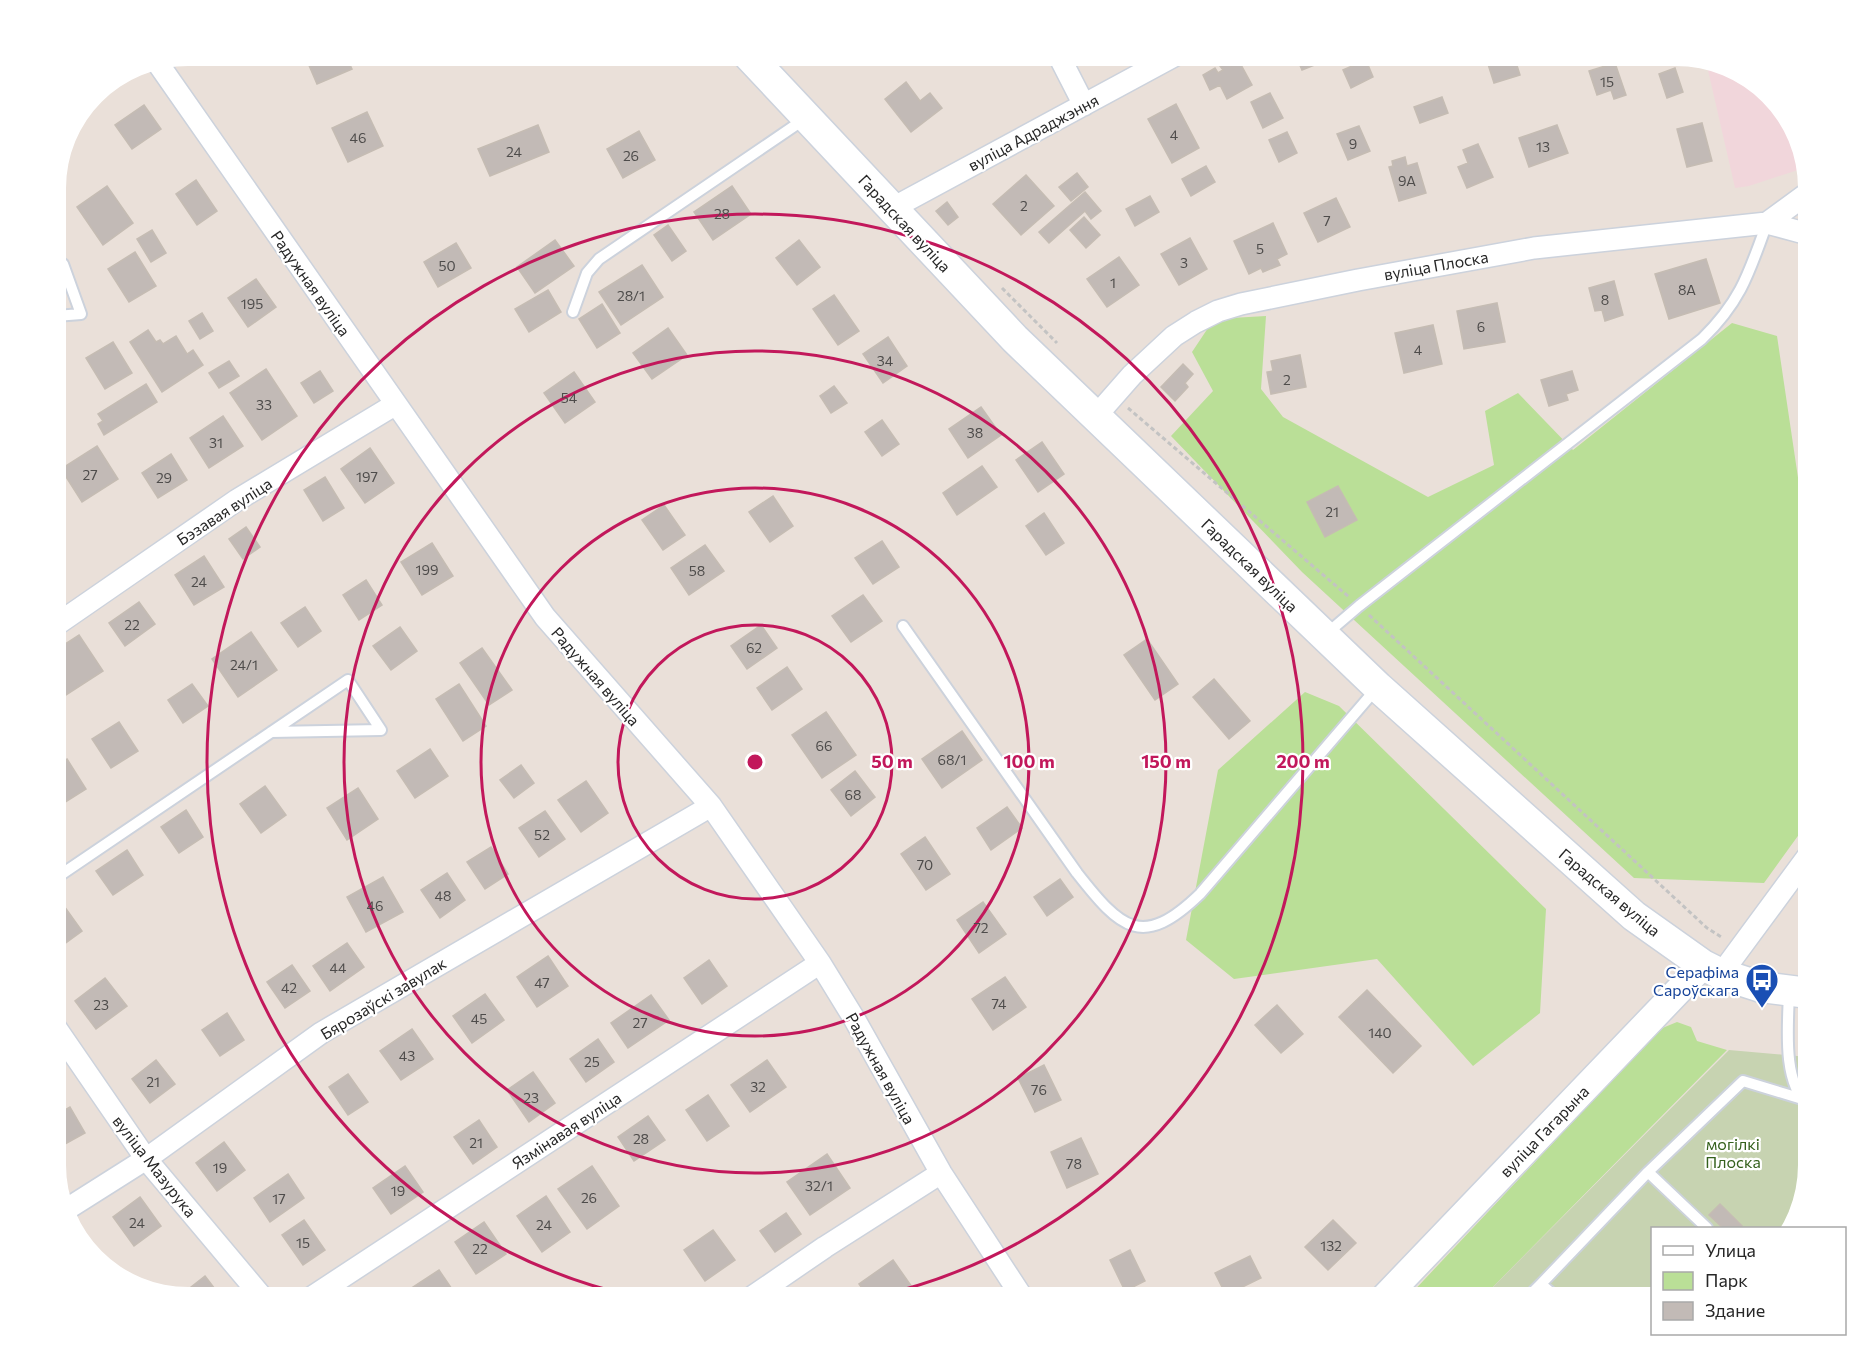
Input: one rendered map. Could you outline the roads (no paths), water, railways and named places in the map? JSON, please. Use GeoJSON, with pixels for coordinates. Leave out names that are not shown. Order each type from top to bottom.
{"type":"FeatureCollection","features":[{"type":"Feature","properties":{"kind":"main road","name":"Гарадская вуліца"},"geometry":{"type":"LineString","coordinates":[[758,66],[1016,339],[1105,406],[1324,635],[1378,687],[1634,916],[1712,970],[1761,987],[1798,992]]}},
{"type":"Feature","properties":{"kind":"street"},"geometry":{"type":"LineString","coordinates":[[1064,66],[1084,105]]}},
{"type":"Feature","properties":{"kind":"street","name":"вуліца Адраджэння"},"geometry":{"type":"LineString","coordinates":[[891,209],[1156,66]]}},
{"type":"Feature","properties":{"kind":"street","name":"Радужная вуліца"},"geometry":{"type":"LineString","coordinates":[[162,69],[545,617],[711,806],[820,963],[855,1020],[941,1173],[1015,1287]]}},
{"type":"Feature","properties":{"kind":"street","name":"вуліца Плоска"},"geometry":{"type":"LineString","coordinates":[[1105,406],[1151,356],[1174,336],[1204,318],[1241,304],[1534,248],[1767,223],[1798,201]]}},
{"type":"Feature","properties":{"kind":"street"},"geometry":{"type":"LineString","coordinates":[[1767,223],[1798,231]]}},
{"type":"Feature","properties":{"kind":"street","name":"Бэзавая вуліца"},"geometry":{"type":"LineString","coordinates":[[66,618],[237,500],[396,404]]}},
{"type":"Feature","properties":{"kind":"street","name":"Бярозаўскі завулак"},"geometry":{"type":"LineString","coordinates":[[72,1205],[146,1159],[321,1033],[711,806]]}},
{"type":"Feature","properties":{"kind":"street"},"geometry":{"type":"LineString","coordinates":[[1712,970],[1740,949],[1798,871]]}},
{"type":"Feature","properties":{"kind":"street","name":"Язмінавая вуліца"},"geometry":{"type":"LineString","coordinates":[[329,1287],[820,963]]}},
{"type":"Feature","properties":{"kind":"street","name":"вуліца Гагарына"},"geometry":{"type":"LineString","coordinates":[[1396,1287],[1712,970]]}},
{"type":"Feature","properties":{"kind":"street","name":"вуліца Мазурука"},"geometry":{"type":"LineString","coordinates":[[66,1043],[146,1159],[253,1287]]}},
{"type":"Feature","properties":{"kind":"street"},"geometry":{"type":"LineString","coordinates":[[768,1287],[825,1247],[941,1173]]}},
{"type":"Feature","properties":{"kind":"lane"},"geometry":{"type":"LineString","coordinates":[[573,312],[587,273],[599,259],[807,118]]}},
{"type":"Feature","properties":{"kind":"lane"},"geometry":{"type":"LineString","coordinates":[[1324,635],[1702,339],[1730,308],[1740,293],[1767,223]]}},
{"type":"Feature","properties":{"kind":"lane"},"geometry":{"type":"LineString","coordinates":[[66,272],[81,314],[66,315]]}},
{"type":"Feature","properties":{"kind":"lane"},"geometry":{"type":"LineString","coordinates":[[903,626],[1095,897],[1123,921],[1136,927],[1158,926],[1184,910],[1378,687]]}},
{"type":"Feature","properties":{"kind":"lane"},"geometry":{"type":"LineString","coordinates":[[66,871],[348,680],[381,730],[272,732]]}},
{"type":"Feature","properties":{"kind":"lane"},"geometry":{"type":"LineString","coordinates":[[1798,998],[1788,1056],[1798,1082]]}},
{"type":"Feature","properties":{"kind":"lane"},"geometry":{"type":"LineString","coordinates":[[1538,1287],[1648,1172],[1743,1081],[1798,1095]]}},
{"type":"Feature","properties":{"kind":"lane"},"geometry":{"type":"LineString","coordinates":[[1648,1172],[1706,1227]]}},
{"type":"Feature","properties":{"kind":"lane"},"geometry":{"type":"LineString","coordinates":[[1541,1284],[1544,1287]]}},
{"type":"Feature","properties":{"kind":"place","name":"Серафіма Сароўскага"},"geometry":{"type":"Point","coordinates":[1762,1009]}},
{"type":"Feature","properties":{"kind":"park label","name":"могілкі Плоска"},"geometry":{"type":"Point","coordinates":[1733,1152]}}]}
